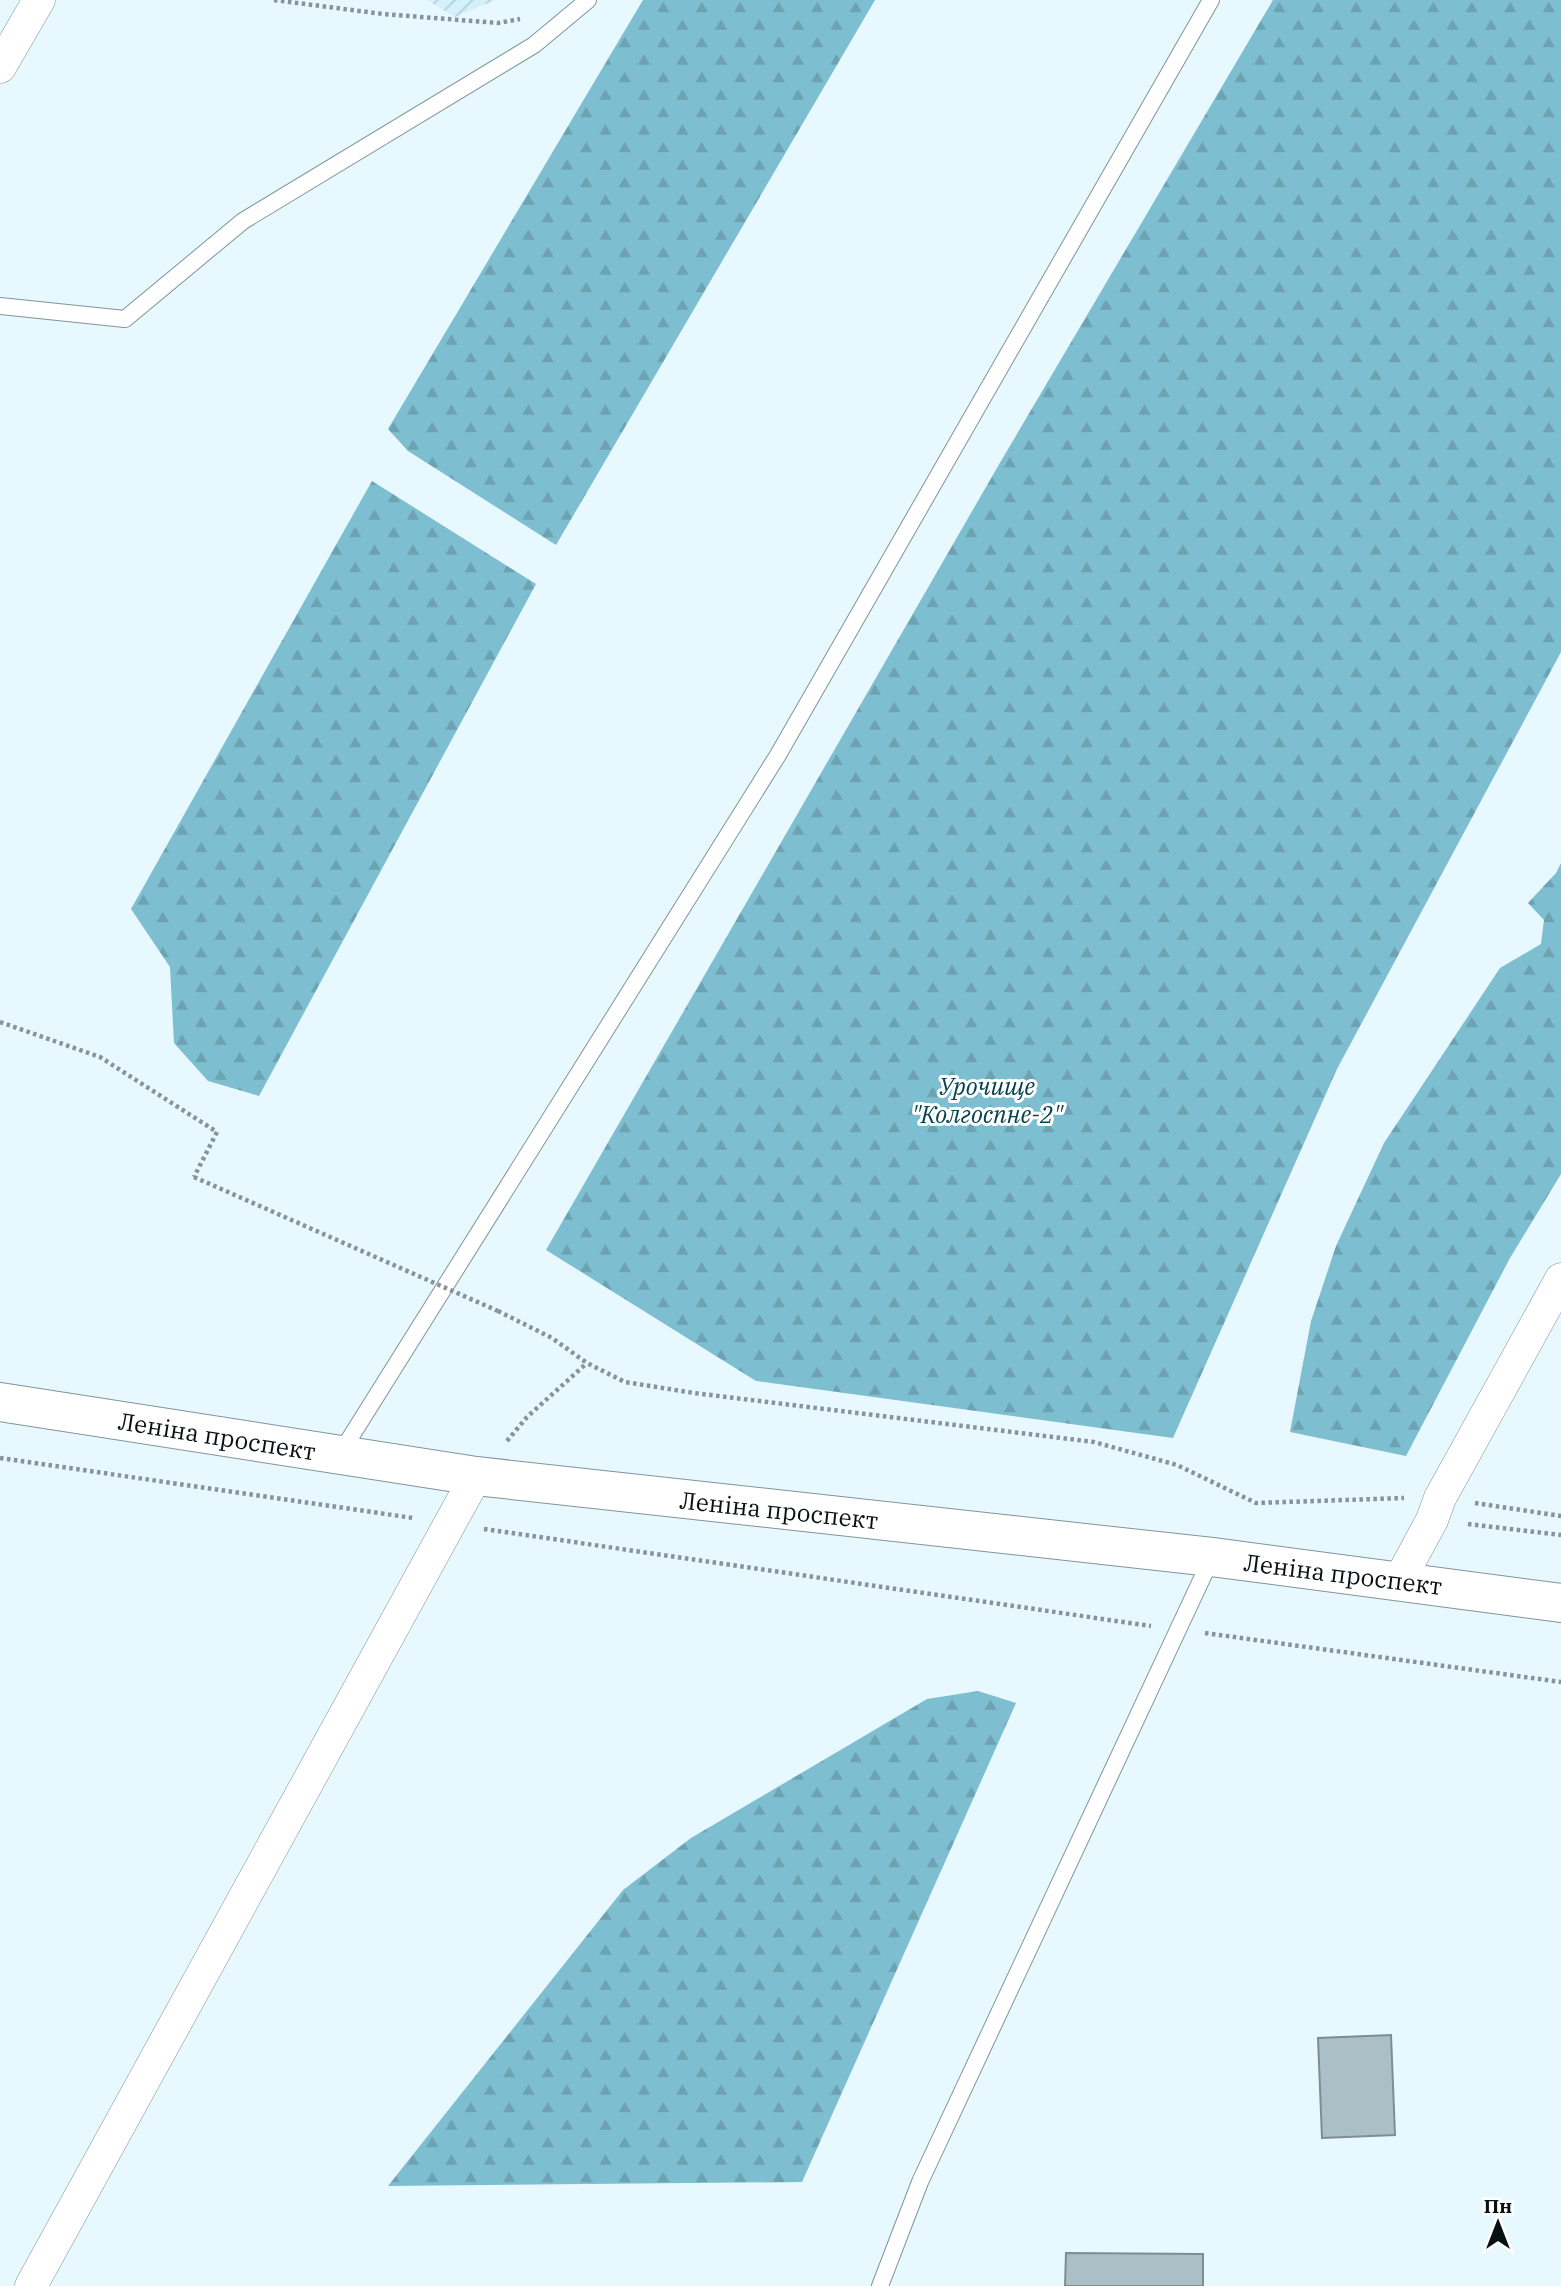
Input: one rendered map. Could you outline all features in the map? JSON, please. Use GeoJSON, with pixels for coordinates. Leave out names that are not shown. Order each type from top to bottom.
{"type":"FeatureCollection","features":[{"type":"Feature","properties":{"kind":"main road","name":"Леніна проспект"},"geometry":{"type":"LineString","coordinates":[[0,1402],[476,1476],[1212,1558],[1561,1603]]}},
{"type":"Feature","properties":{"kind":"street"},"geometry":{"type":"LineString","coordinates":[[2,59],[39,0]]}},
{"type":"Feature","properties":{"kind":"street"},"geometry":{"type":"LineString","coordinates":[[1399,1581],[1561,1279]]}},
{"type":"Feature","properties":{"kind":"street"},"geometry":{"type":"LineString","coordinates":[[31,2286],[476,1476]]}},
{"type":"Feature","properties":{"kind":"lane"},"geometry":{"type":"LineString","coordinates":[[339,1456],[778,755],[1211,0]]}},
{"type":"Feature","properties":{"kind":"lane"},"geometry":{"type":"LineString","coordinates":[[0,306],[125,319],[243,221],[534,46],[583,4]]}},
{"type":"Feature","properties":{"kind":"lane"},"geometry":{"type":"LineString","coordinates":[[880,2286],[920,2182],[1212,1558]]}},
{"type":"Feature","properties":{"kind":"path"},"geometry":{"type":"LineString","coordinates":[[274,0],[383,14],[498,23],[583,4]]}},
{"type":"Feature","properties":{"kind":"path"},"geometry":{"type":"LineString","coordinates":[[0,1022],[100,1057],[217,1132],[194,1177],[498,1311],[552,1338],[587,1363],[625,1382],[694,1394],[1094,1443],[1177,1465],[1256,1503],[1361,1498],[1436,1509],[1561,1535]]}},
{"type":"Feature","properties":{"kind":"path"},"geometry":{"type":"LineString","coordinates":[[476,1476],[527,1417],[587,1363]]}},
{"type":"Feature","properties":{"kind":"path"},"geometry":{"type":"LineString","coordinates":[[0,1458],[425,1520]]}},
{"type":"Feature","properties":{"kind":"path"},"geometry":{"type":"LineString","coordinates":[[1436,1509],[1561,1516]]}},
{"type":"Feature","properties":{"kind":"path"},"geometry":{"type":"LineString","coordinates":[[480,1528],[1178,1630],[1561,1682]]}},
{"type":"Feature","properties":{"kind":"shaded area"},"geometry":{"type":"Polygon","coordinates":[[[427,0],[495,0],[455,17],[427,0]]]}},
{"type":"Feature","properties":{"kind":"green space"},"geometry":{"type":"Polygon","coordinates":[[[643,0],[875,0],[556,545],[408,451],[388,429],[643,0]]]}},
{"type":"Feature","properties":{"kind":"green space","name":"Урочище \"Колгоспне-2\""},"geometry":{"type":"Polygon","coordinates":[[[1273,0],[1561,0],[1561,652],[1337,1069],[1173,1438],[756,1381],[546,1250],[1001,461],[1273,0]]]}},
{"type":"Feature","properties":{"kind":"green space"},"geometry":{"type":"Polygon","coordinates":[[[372,481],[536,584],[259,1096],[208,1081],[174,1043],[170,967],[131,909],[372,481]]]}},
{"type":"Feature","properties":{"kind":"green space"},"geometry":{"type":"Polygon","coordinates":[[[1561,863],[1561,1174],[1510,1258],[1406,1456],[1290,1432],[1311,1321],[1336,1246],[1384,1143],[1500,968],[1541,944],[1544,920],[1528,903],[1556,873],[1561,863]]]}},
{"type":"Feature","properties":{"kind":"green space"},"geometry":{"type":"Polygon","coordinates":[[[978,1691],[1016,1703],[802,2182],[388,2186],[623,1890],[691,1838],[927,1699],[978,1691]]]}},
{"type":"Feature","properties":{"kind":"building"},"geometry":{"type":"Polygon","coordinates":[[[1391,2035],[1395,2135],[1322,2138],[1318,2038],[1391,2035]]]}},
{"type":"Feature","properties":{"kind":"building"},"geometry":{"type":"Polygon","coordinates":[[[1066,2253],[1203,2254],[1203,2286],[1065,2286],[1066,2253]]]}}]}
